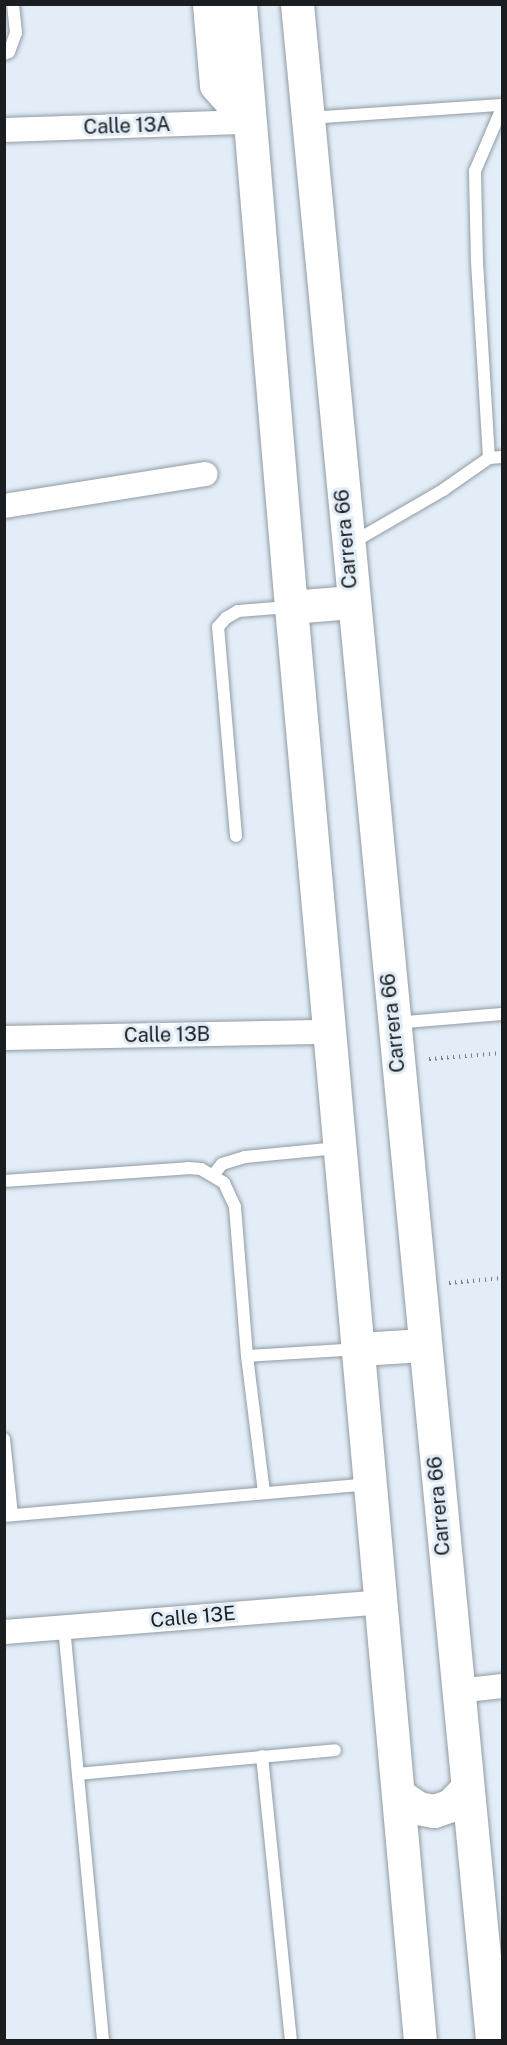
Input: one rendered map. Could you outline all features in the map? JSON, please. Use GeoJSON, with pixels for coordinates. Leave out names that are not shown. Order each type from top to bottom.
{"type":"FeatureCollection","features":[{"type":"Feature","properties":{"kind":"main road"},"geometry":{"type":"LineString","coordinates":[[209,4],[216,84],[249,122]]}},
{"type":"Feature","properties":{"kind":"main road"},"geometry":{"type":"LineString","coordinates":[[240,4],[291,607],[420,2040]]}},
{"type":"Feature","properties":{"kind":"main road","name":"Carrera 66"},"geometry":{"type":"LineString","coordinates":[[297,4],[352,602],[492,2040]]}},
{"type":"Feature","properties":{"kind":"main road"},"geometry":{"type":"LineString","coordinates":[[291,607],[352,602]]}},
{"type":"Feature","properties":{"kind":"main road"},"geometry":{"type":"LineString","coordinates":[[359,1349],[424,1345]]}},
{"type":"Feature","properties":{"kind":"main road"},"geometry":{"type":"LineString","coordinates":[[399,1795],[417,1808],[434,1810],[451,1805],[466,1789]]}},
{"type":"Feature","properties":{"kind":"street","name":"Calle 13A"},"geometry":{"type":"LineString","coordinates":[[4,130],[249,122]]}},
{"type":"Feature","properties":{"kind":"street"},"geometry":{"type":"LineString","coordinates":[[4,506],[205,474]]}},
{"type":"Feature","properties":{"kind":"street","name":"Calle 13B"},"geometry":{"type":"LineString","coordinates":[[4,1038],[330,1032]]}},
{"type":"Feature","properties":{"kind":"street","name":"Calle 13E"},"geometry":{"type":"LineString","coordinates":[[4,1632],[382,1602]]}},
{"type":"Feature","properties":{"kind":"street"},"geometry":{"type":"LineString","coordinates":[[457,1691],[502,1686]]}},
{"type":"Feature","properties":{"kind":"lane"},"geometry":{"type":"LineString","coordinates":[[4,54],[9,52],[16,33],[13,4]]}},
{"type":"Feature","properties":{"kind":"lane"},"geometry":{"type":"LineString","coordinates":[[306,118],[502,107],[475,171],[477,262],[489,458]]}},
{"type":"Feature","properties":{"kind":"lane"},"geometry":{"type":"LineString","coordinates":[[347,547],[443,490],[489,458],[502,457]]}},
{"type":"Feature","properties":{"kind":"lane"},"geometry":{"type":"LineString","coordinates":[[236,836],[218,627],[226,618],[238,611],[291,607]]}},
{"type":"Feature","properties":{"kind":"lane"},"geometry":{"type":"LineString","coordinates":[[393,1023],[502,1014]]}},
{"type":"Feature","properties":{"kind":"lane"},"geometry":{"type":"LineString","coordinates":[[214,1174],[222,1164],[245,1157],[340,1148]]}},
{"type":"Feature","properties":{"kind":"lane"},"geometry":{"type":"LineString","coordinates":[[4,1180],[188,1168],[201,1169],[214,1174],[231,1194],[235,1207],[246,1356],[264,1493]]}},
{"type":"Feature","properties":{"kind":"lane"},"geometry":{"type":"LineString","coordinates":[[246,1356],[359,1349]]}},
{"type":"Feature","properties":{"kind":"lane"},"geometry":{"type":"LineString","coordinates":[[4,1439],[8,1515],[371,1484]]}},
{"type":"Feature","properties":{"kind":"lane"},"geometry":{"type":"LineString","coordinates":[[64,1627],[103,2040]]}},
{"type":"Feature","properties":{"kind":"lane"},"geometry":{"type":"LineString","coordinates":[[78,1774],[334,1750]]}},
{"type":"Feature","properties":{"kind":"lane"},"geometry":{"type":"LineString","coordinates":[[262,1756],[291,2040]]}},
{"type":"Feature","properties":{"kind":"path"},"geometry":{"type":"LineString","coordinates":[[424,1059],[502,1053]]}},
{"type":"Feature","properties":{"kind":"path"},"geometry":{"type":"LineString","coordinates":[[446,1283],[502,1278]]}}]}
